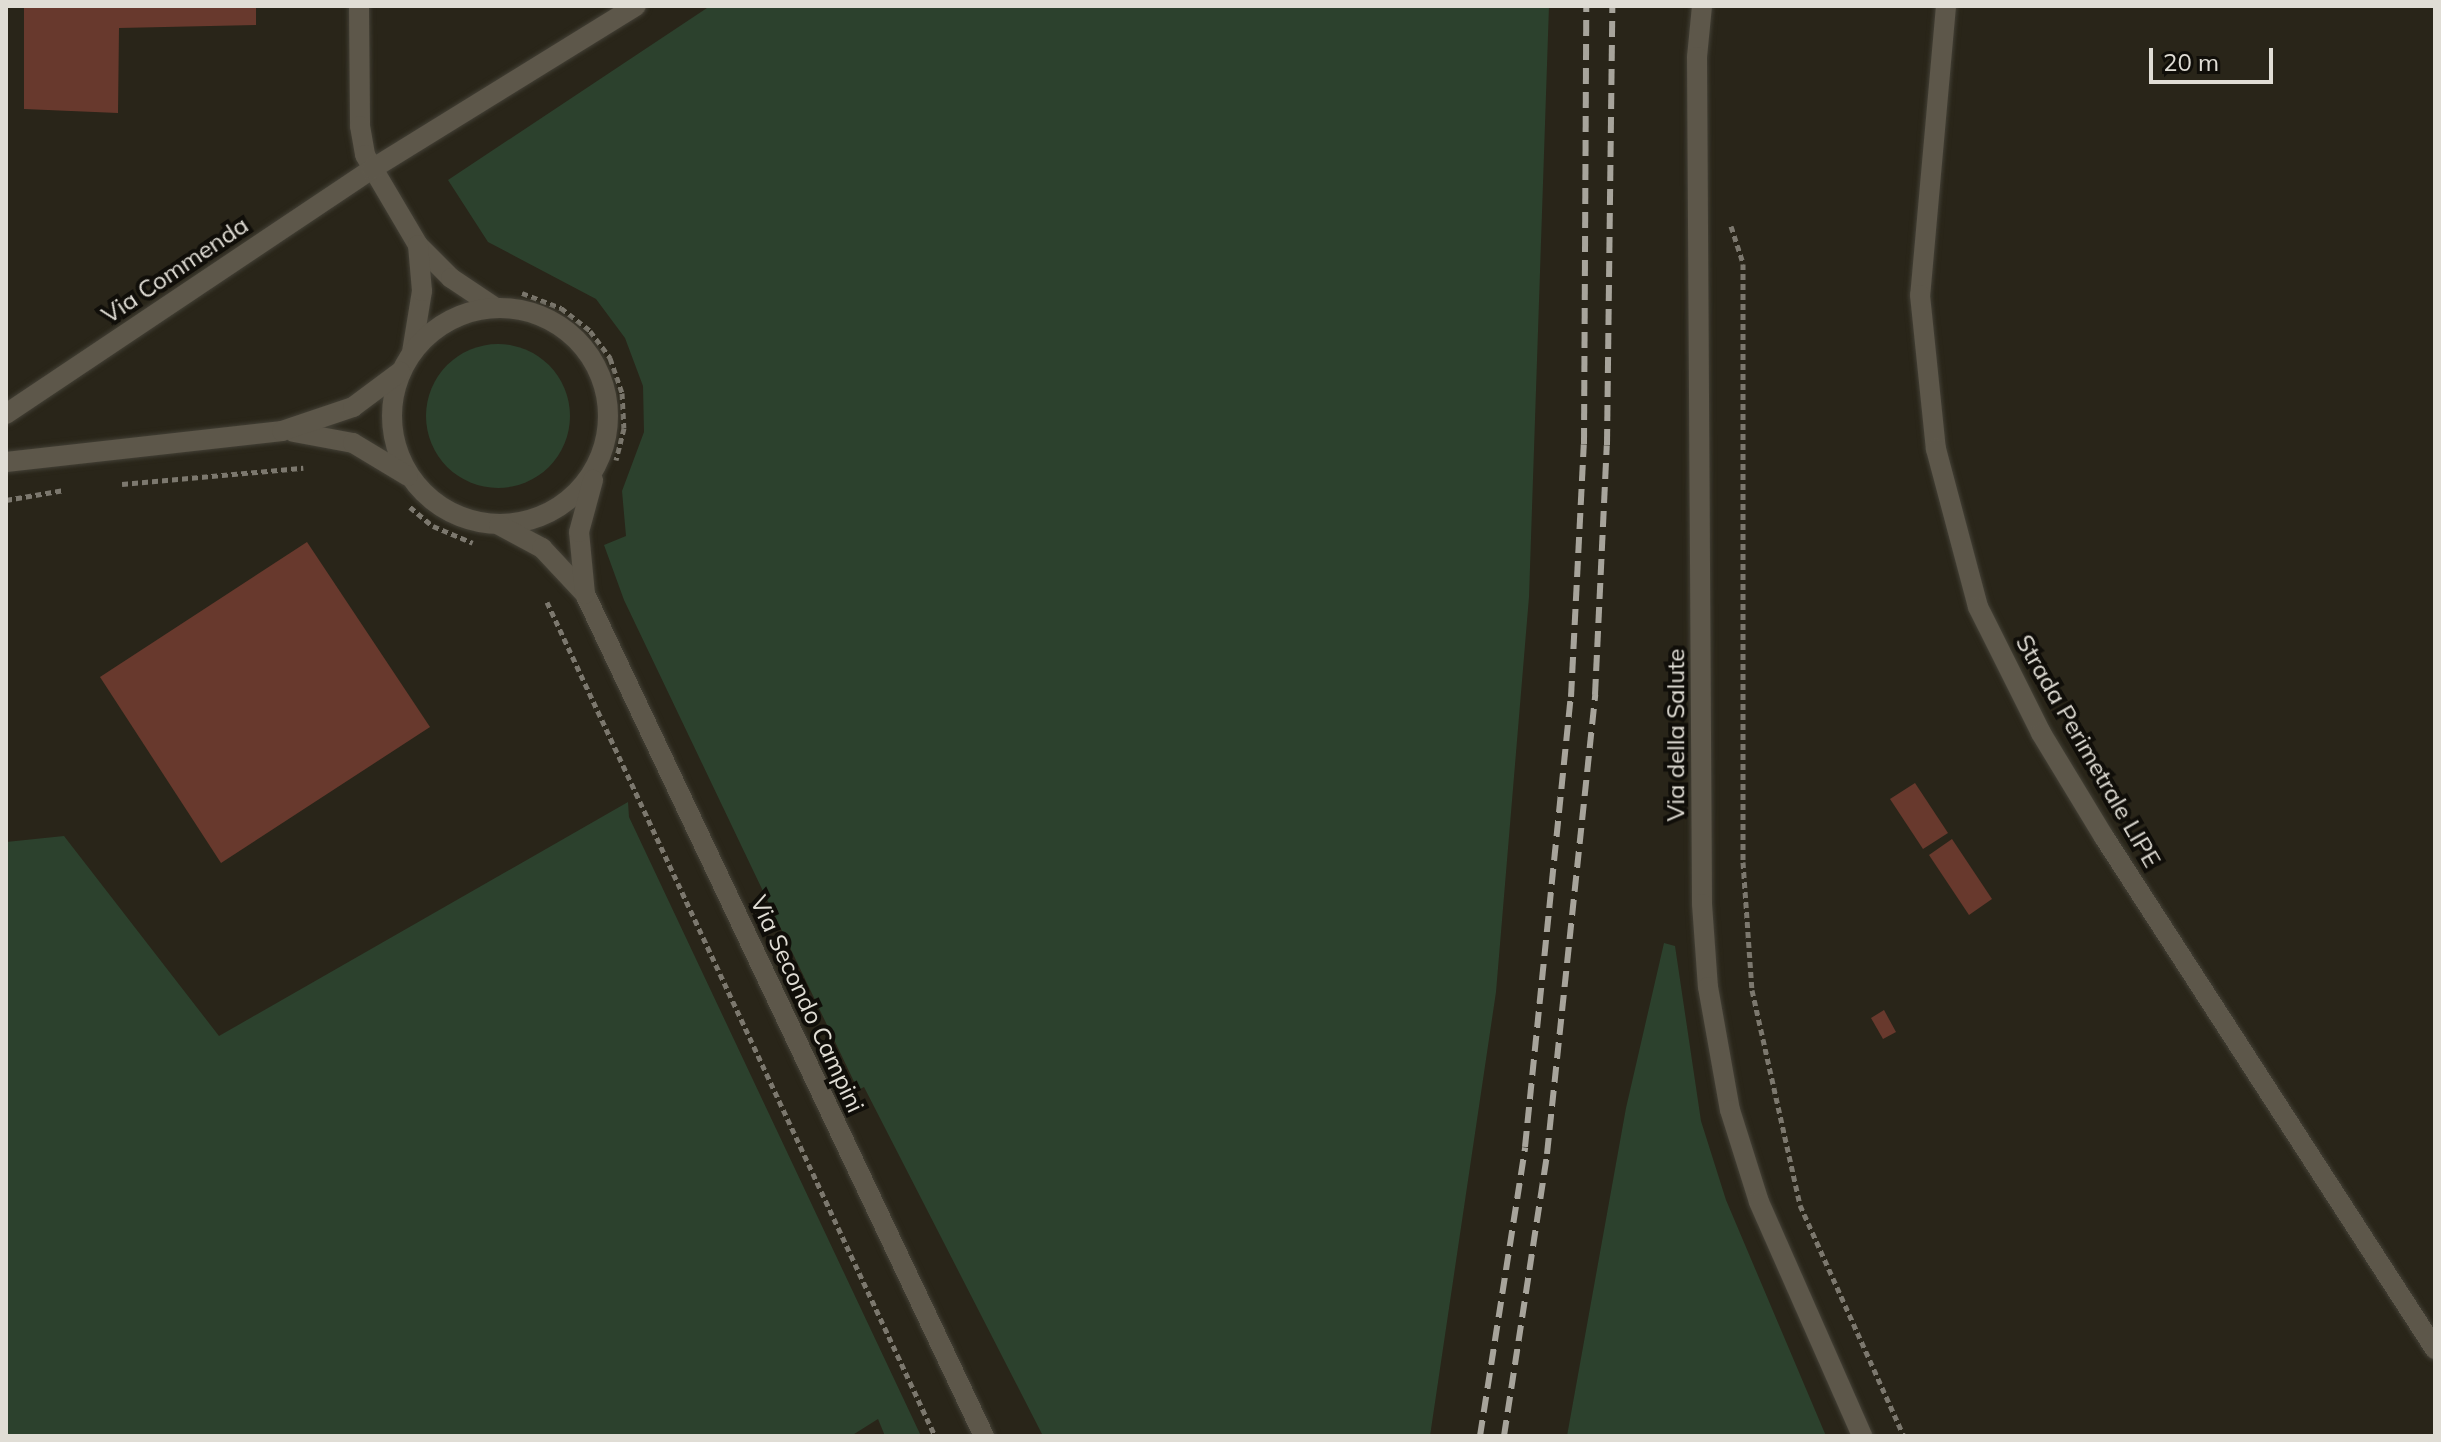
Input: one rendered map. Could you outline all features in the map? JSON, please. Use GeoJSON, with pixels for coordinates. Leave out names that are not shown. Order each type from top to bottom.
{"type":"FeatureCollection","features":[{"type":"Feature","properties":{"kind":"street"},"geometry":{"type":"LineString","coordinates":[[282,431],[353,443],[413,480],[437,504],[466,519],[499,525],[530,521],[559,508],[607,463],[608,399],[597,368],[579,341],[553,321],[496,308],[451,278],[418,245],[372,169],[360,126],[359,6]]}},
{"type":"Feature","properties":{"kind":"street","name":"Via Commenda"},"geometry":{"type":"LineString","coordinates":[[6,414],[372,169],[636,6]]}},
{"type":"Feature","properties":{"kind":"street","name":"Via della Salute"},"geometry":{"type":"LineString","coordinates":[[1702,6],[1697,72],[1702,904],[1708,987],[1730,1110],[1759,1202],[1862,1436]]}},
{"type":"Feature","properties":{"kind":"street","name":"Strada Perimetrale LIPE"},"geometry":{"type":"LineString","coordinates":[[1946,6],[1920,295],[1936,449],[1978,607],[2027,707],[2104,837],[2435,1349]]}},
{"type":"Feature","properties":{"kind":"street"},"geometry":{"type":"LineString","coordinates":[[412,352],[422,291],[418,245]]}},
{"type":"Feature","properties":{"kind":"street"},"geometry":{"type":"LineString","coordinates":[[413,480],[392,428],[393,399],[401,371],[412,352],[444,325],[496,308]]}},
{"type":"Feature","properties":{"kind":"street"},"geometry":{"type":"LineString","coordinates":[[6,462],[282,431],[353,407],[401,371]]}},
{"type":"Feature","properties":{"kind":"street","name":"Via Secondo Campini"},"geometry":{"type":"LineString","coordinates":[[585,594],[579,532],[607,463]]}},
{"type":"Feature","properties":{"kind":"street","name":"Via Secondo Campini"},"geometry":{"type":"LineString","coordinates":[[499,525],[542,548],[585,594],[984,1436]]}},
{"type":"Feature","properties":{"kind":"path"},"geometry":{"type":"LineString","coordinates":[[1728,222],[1743,264],[1743,862],[1752,990],[1800,1205],[1904,1436]]}},
{"type":"Feature","properties":{"kind":"path"},"geometry":{"type":"LineString","coordinates":[[513,290],[561,308],[590,331],[610,358],[622,393],[624,428],[607,463]]}},
{"type":"Feature","properties":{"kind":"path"},"geometry":{"type":"LineString","coordinates":[[113,485],[306,468]]}},
{"type":"Feature","properties":{"kind":"path"},"geometry":{"type":"LineString","coordinates":[[6,500],[68,490]]}},
{"type":"Feature","properties":{"kind":"path"},"geometry":{"type":"LineString","coordinates":[[401,499],[433,526],[486,547]]}},
{"type":"Feature","properties":{"kind":"path"},"geometry":{"type":"LineString","coordinates":[[544,598],[935,1436]]}},
{"type":"Feature","properties":{"kind":"green space"},"geometry":{"type":"Polygon","coordinates":[[[710,6],[1549,6],[1529,597],[1496,992],[1430,1436],[1043,1436],[864,1087],[858,1090],[624,600],[604,545],[626,536],[622,491],[644,432],[643,386],[625,338],[596,299],[488,242],[448,180],[710,6]]]}},
{"type":"Feature","properties":{"kind":"green space"},"geometry":{"type":"Polygon","coordinates":[[[498,344],[526,350],[549,365],[564,388],[570,416],[564,444],[549,467],[526,482],[498,488],[470,482],[447,467],[432,444],[426,416],[432,388],[447,365],[470,350],[498,344]]]}},
{"type":"Feature","properties":{"kind":"green space"},"geometry":{"type":"Polygon","coordinates":[[[628,802],[629,817],[921,1436],[885,1436],[878,1419],[851,1436],[6,1436],[6,842],[64,836],[219,1036],[628,802]]]}},
{"type":"Feature","properties":{"kind":"green space"},"geometry":{"type":"Polygon","coordinates":[[[1664,943],[1675,946],[1701,1121],[1726,1200],[1826,1436],[1567,1436],[1626,1108],[1664,943]]]}},
{"type":"Feature","properties":{"kind":"building"},"geometry":{"type":"Polygon","coordinates":[[[24,6],[256,6],[256,25],[119,28],[118,113],[24,109],[24,6]]]}},
{"type":"Feature","properties":{"kind":"building"},"geometry":{"type":"Polygon","coordinates":[[[307,542],[430,727],[221,863],[100,677],[307,542]]]}},
{"type":"Feature","properties":{"kind":"building"},"geometry":{"type":"Polygon","coordinates":[[[1915,783],[1948,833],[1923,849],[1890,799],[1915,783]]]}},
{"type":"Feature","properties":{"kind":"building"},"geometry":{"type":"Polygon","coordinates":[[[1952,839],[1992,899],[1969,915],[1929,855],[1952,839]]]}},
{"type":"Feature","properties":{"kind":"building"},"geometry":{"type":"Polygon","coordinates":[[[1884,1010],[1896,1032],[1883,1039],[1871,1018],[1884,1010]]]}},
{"type":"Feature","properties":{"kind":"railway"},"geometry":{"type":"LineString","coordinates":[[1480,1436],[1525,1147],[1571,697],[1584,444],[1586,6]]}},
{"type":"Feature","properties":{"kind":"railway"},"geometry":{"type":"LineString","coordinates":[[1504,1436],[1547,1154],[1595,695],[1607,445],[1612,6]]}}]}
